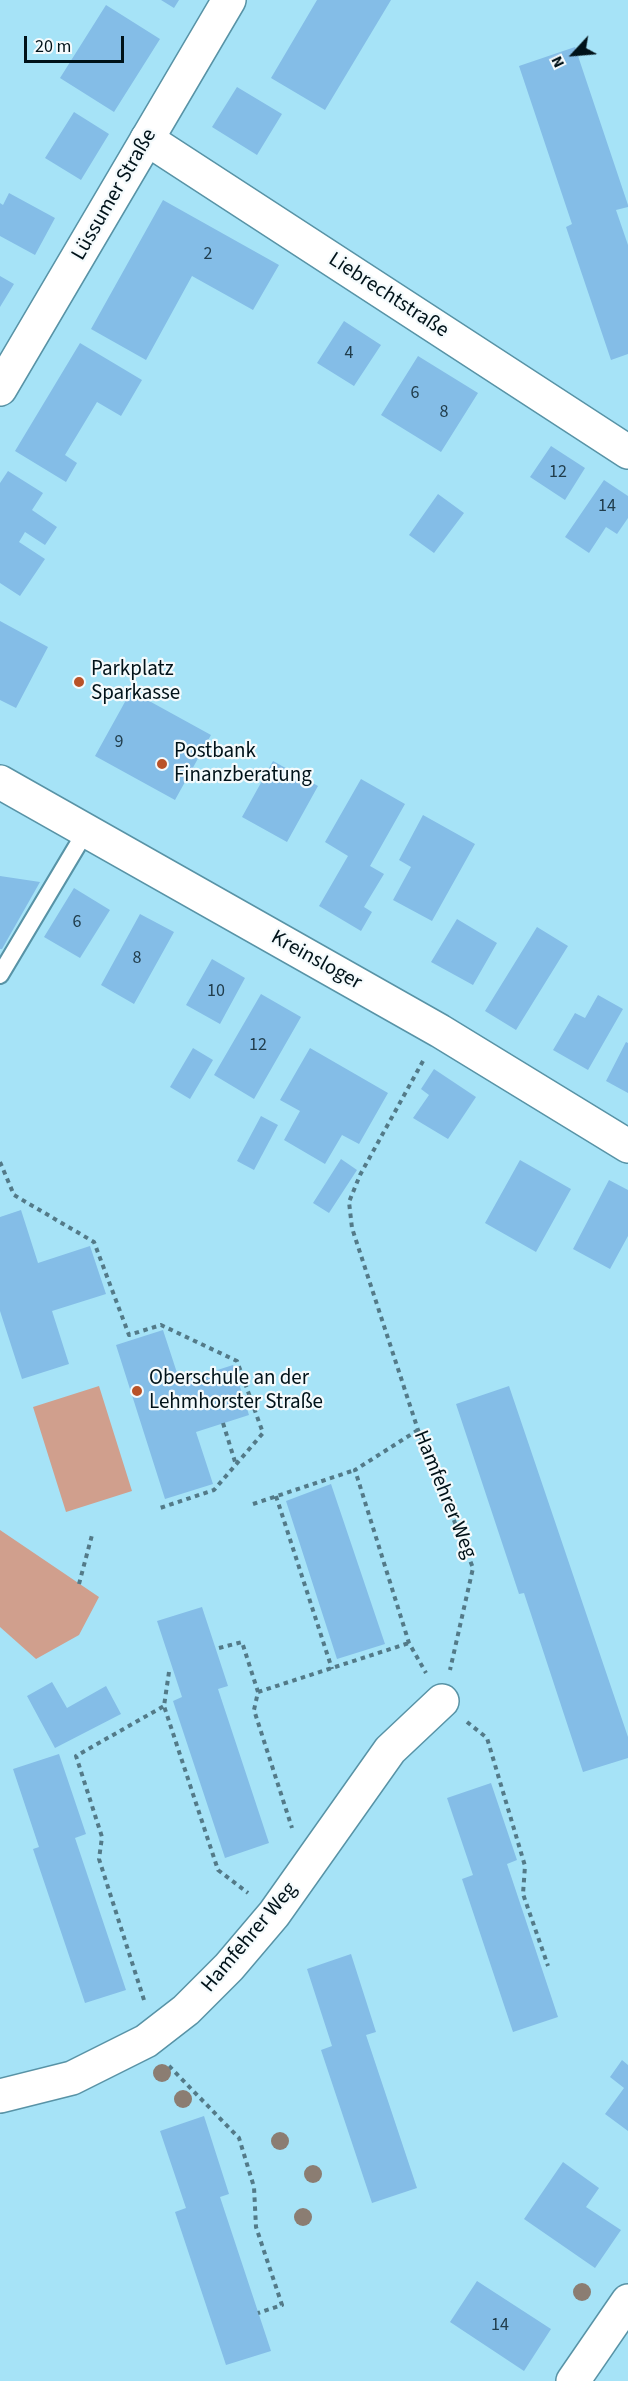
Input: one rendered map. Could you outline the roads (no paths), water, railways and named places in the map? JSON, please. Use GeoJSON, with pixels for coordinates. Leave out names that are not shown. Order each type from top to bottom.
{"type":"FeatureCollection","features":[{"type":"Feature","properties":{"kind":"street","name":"Lüssumer Straße"},"geometry":{"type":"LineString","coordinates":[[0,388],[229,0]]}},
{"type":"Feature","properties":{"kind":"street","name":"Liebrechtstraße"},"geometry":{"type":"LineString","coordinates":[[147,140],[628,452]]}},
{"type":"Feature","properties":{"kind":"street","name":"Kreinsloger"},"geometry":{"type":"LineString","coordinates":[[0,782],[440,1031],[628,1146]]}},
{"type":"Feature","properties":{"kind":"street","name":"Hamfehrer Weg"},"geometry":{"type":"LineString","coordinates":[[0,2096],[72,2078],[150,2038],[186,2010],[229,1967],[274,1914],[390,1750],[442,1701]]}},
{"type":"Feature","properties":{"kind":"street"},"geometry":{"type":"LineString","coordinates":[[573,2381],[628,2301]]}},
{"type":"Feature","properties":{"kind":"lane"},"geometry":{"type":"LineString","coordinates":[[0,975],[86,831]]}},
{"type":"Feature","properties":{"kind":"place","name":"Parkplatz Sparkasse"},"geometry":{"type":"Point","coordinates":[79,682]}},
{"type":"Feature","properties":{"kind":"place","name":"Postbank Finanzberatung"},"geometry":{"type":"Point","coordinates":[162,764]}},
{"type":"Feature","properties":{"kind":"place","name":"Oberschule an der Lehmhorster Straße"},"geometry":{"type":"Point","coordinates":[137,1391]}}]}
